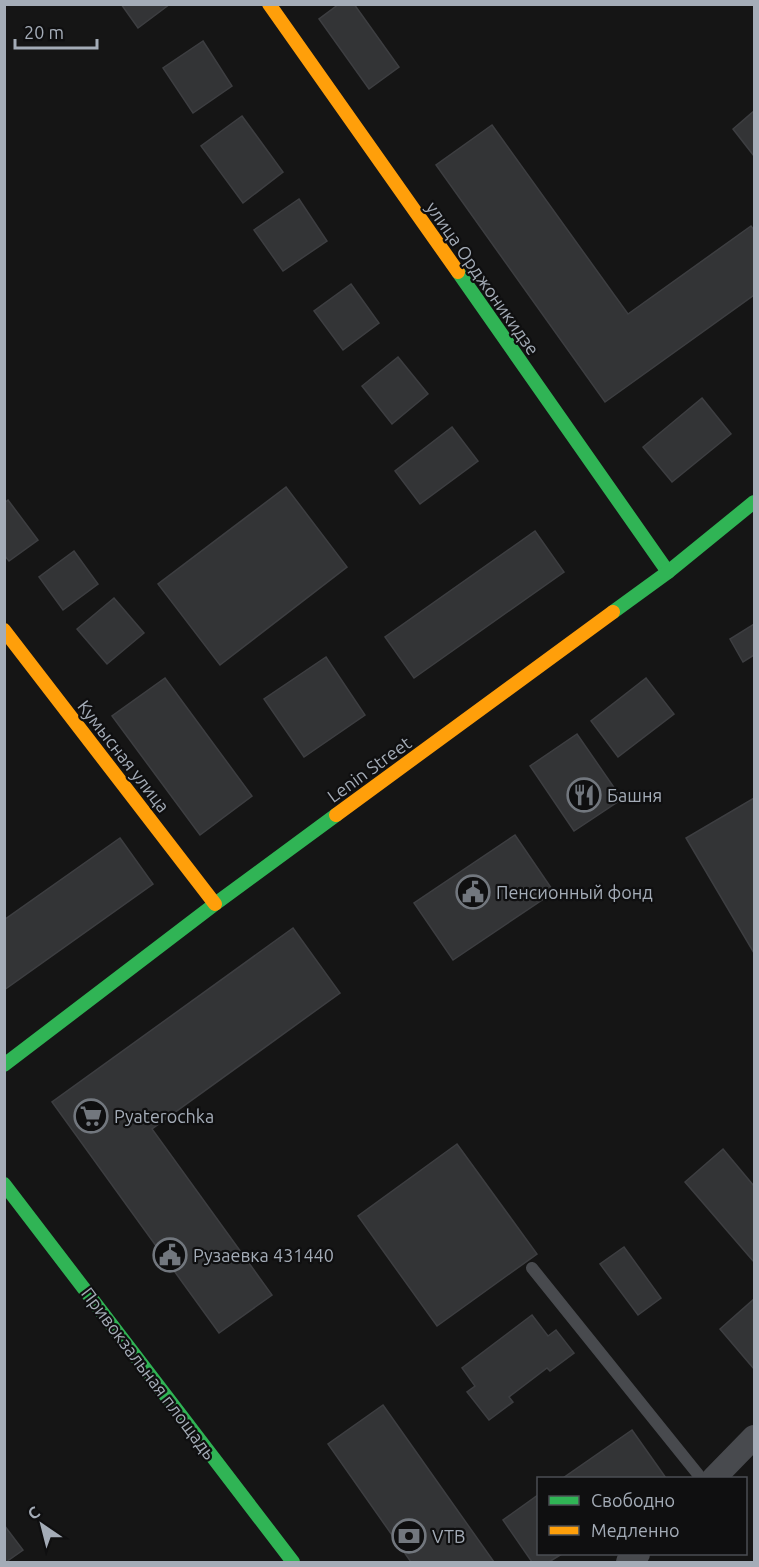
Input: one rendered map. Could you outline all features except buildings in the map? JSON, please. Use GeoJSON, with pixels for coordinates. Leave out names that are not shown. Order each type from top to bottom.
{"type":"FeatureCollection","features":[{"type":"Feature","properties":{"kind":"street","name":"улица Орджоникидзе"},"geometry":{"type":"LineString","coordinates":[[269,4],[668,572]]}},
{"type":"Feature","properties":{"kind":"street","name":"Lenin Street"},"geometry":{"type":"LineString","coordinates":[[4,1065],[215,904],[668,572],[754,502]]}},
{"type":"Feature","properties":{"kind":"street","name":"Кумысная улица"},"geometry":{"type":"LineString","coordinates":[[4,630],[215,904]]}},
{"type":"Feature","properties":{"kind":"street","name":"Привокзальная площадь"},"geometry":{"type":"LineString","coordinates":[[4,1184],[293,1563]]}},
{"type":"Feature","properties":{"kind":"street"},"geometry":{"type":"LineString","coordinates":[[716,1477],[754,1437]]}},
{"type":"Feature","properties":{"kind":"lane"},"geometry":{"type":"LineString","coordinates":[[532,1268],[699,1477]]}},
{"type":"Feature","properties":{"kind":"traffic: fast"},"geometry":{"type":"LineString","coordinates":[[458,272],[668,572]]}},
{"type":"Feature","properties":{"kind":"traffic: fast"},"geometry":{"type":"LineString","coordinates":[[613,612],[668,572],[754,502]]}},
{"type":"Feature","properties":{"kind":"traffic: fast"},"geometry":{"type":"LineString","coordinates":[[4,1065],[336,815]]}},
{"type":"Feature","properties":{"kind":"traffic: fast"},"geometry":{"type":"LineString","coordinates":[[4,1184],[293,1562]]}},
{"type":"Feature","properties":{"kind":"traffic: slow"},"geometry":{"type":"LineString","coordinates":[[269,4],[458,272]]}},
{"type":"Feature","properties":{"kind":"traffic: slow"},"geometry":{"type":"LineString","coordinates":[[336,815],[613,612]]}},
{"type":"Feature","properties":{"kind":"traffic: slow"},"geometry":{"type":"LineString","coordinates":[[4,630],[215,904]]}},
{"type":"Feature","properties":{"kind":"place","name":"Башня"},"geometry":{"type":"Point","coordinates":[584,795]}},
{"type":"Feature","properties":{"kind":"place","name":"Пенсионный фонд"},"geometry":{"type":"Point","coordinates":[473,892]}},
{"type":"Feature","properties":{"kind":"place","name":"Pyaterochka"},"geometry":{"type":"Point","coordinates":[91,1116]}},
{"type":"Feature","properties":{"kind":"place","name":"Рузаевка 431440"},"geometry":{"type":"Point","coordinates":[170,1255]}},
{"type":"Feature","properties":{"kind":"place","name":"VTB"},"geometry":{"type":"Point","coordinates":[409,1536]}}]}
